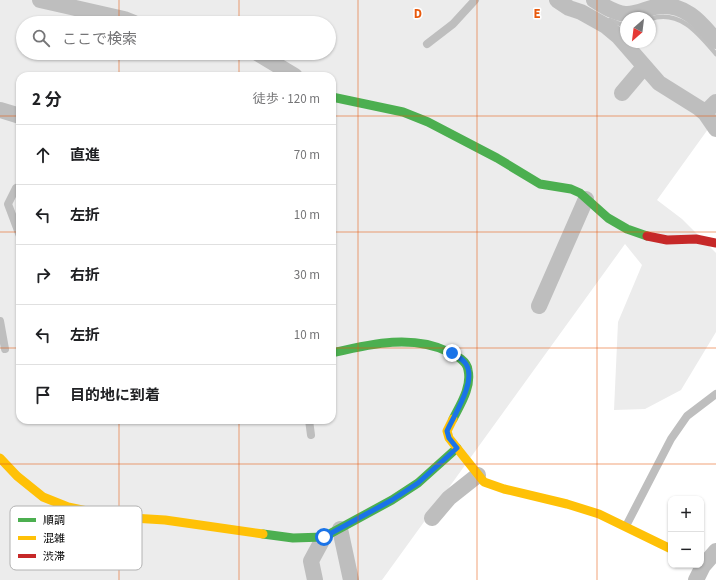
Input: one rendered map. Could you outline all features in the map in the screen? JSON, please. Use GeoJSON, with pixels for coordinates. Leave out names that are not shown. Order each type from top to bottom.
{"type":"FeatureCollection","features":[{"type":"Feature","properties":{"kind":"street"},"geometry":{"type":"LineString","coordinates":[[40,0],[111,16]]}},
{"type":"Feature","properties":{"kind":"street"},"geometry":{"type":"LineString","coordinates":[[557,0],[569,8],[581,12],[606,26],[618,36],[659,83],[710,107],[716,129]]}},
{"type":"Feature","properties":{"kind":"street"},"geometry":{"type":"LineString","coordinates":[[594,0],[615,12],[627,14],[656,6],[666,6],[679,9],[697,19],[716,41]]}},
{"type":"Feature","properties":{"kind":"street"},"geometry":{"type":"LineString","coordinates":[[269,60],[288,72]]}},
{"type":"Feature","properties":{"kind":"street"},"geometry":{"type":"LineString","coordinates":[[622,93],[644,67]]}},
{"type":"Feature","properties":{"kind":"street"},"geometry":{"type":"LineString","coordinates":[[336,98],[403,112],[422,120],[460,138],[540,184],[571,189],[580,193],[608,218],[627,230],[667,240],[696,239],[716,243]]}},
{"type":"Feature","properties":{"kind":"street"},"geometry":{"type":"LineString","coordinates":[[0,110],[16,115]]}},
{"type":"Feature","properties":{"kind":"street"},"geometry":{"type":"LineString","coordinates":[[539,306],[586,199]]}},
{"type":"Feature","properties":{"kind":"street"},"geometry":{"type":"LineString","coordinates":[[336,352],[391,343],[423,343],[434,345],[452,353],[462,359],[467,366],[469,375],[467,389],[447,431],[449,438],[484,482],[504,489],[599,514],[668,547]]}},
{"type":"Feature","properties":{"kind":"street"},"geometry":{"type":"LineString","coordinates":[[142,519],[165,520],[293,538],[324,537],[392,500],[418,483],[457,448]]}},
{"type":"Feature","properties":{"kind":"street"},"geometry":{"type":"LineString","coordinates":[[0,458],[17,476],[43,497],[66,506]]}},
{"type":"Feature","properties":{"kind":"street"},"geometry":{"type":"LineString","coordinates":[[432,518],[449,498],[478,475]]}},
{"type":"Feature","properties":{"kind":"street"},"geometry":{"type":"LineString","coordinates":[[340,529],[351,580]]}},
{"type":"Feature","properties":{"kind":"street"},"geometry":{"type":"LineString","coordinates":[[315,580],[311,561],[324,537]]}},
{"type":"Feature","properties":{"kind":"street"},"geometry":{"type":"LineString","coordinates":[[700,570],[716,551]]}},
{"type":"Feature","properties":{"kind":"lane"},"geometry":{"type":"LineString","coordinates":[[427,44],[453,24],[475,0]]}},
{"type":"Feature","properties":{"kind":"lane"},"geometry":{"type":"LineString","coordinates":[[16,188],[8,204],[16,225]]}},
{"type":"Feature","properties":{"kind":"lane"},"geometry":{"type":"LineString","coordinates":[[0,321],[5,349]]}},
{"type":"Feature","properties":{"kind":"lane"},"geometry":{"type":"LineString","coordinates":[[626,526],[671,439],[688,416],[716,394]]}},
{"type":"Feature","properties":{"kind":"lane"},"geometry":{"type":"LineString","coordinates":[[310,424],[311,435]]}},
{"type":"Feature","properties":{"kind":"shaded area"},"geometry":{"type":"Polygon","coordinates":[[[0,0],[716,0],[716,118],[657,200],[682,219],[716,253],[716,332],[681,390],[645,409],[614,410],[618,322],[642,265],[625,244],[382,580],[0,580],[0,0]]]}},
{"type":"Feature","properties":{"kind":"waterway"},"geometry":{"type":"LineString","coordinates":[[656,18],[671,17],[680,20],[696,32],[716,54]]}},
{"type":"Feature","properties":{"kind":"waterway"},"geometry":{"type":"LineString","coordinates":[[610,20],[620,24]]}},
{"type":"Feature","properties":{"kind":"traffic: fast"},"geometry":{"type":"LineString","coordinates":[[336,98],[403,112],[428,122],[497,158],[540,184],[571,189],[580,193],[608,218],[627,229],[647,236]]}},
{"type":"Feature","properties":{"kind":"traffic: fast"},"geometry":{"type":"LineString","coordinates":[[336,352],[376,344],[406,342],[421,343],[455,355],[466,364],[469,376],[465,396],[453,419]]}},
{"type":"Feature","properties":{"kind":"traffic: fast"},"geometry":{"type":"LineString","coordinates":[[263,534],[293,538],[324,537],[392,500],[418,483],[457,448]]}},
{"type":"Feature","properties":{"kind":"traffic: slow"},"geometry":{"type":"LineString","coordinates":[[453,419],[447,431],[449,438],[484,482],[504,489],[567,504],[599,514],[668,548]]}},
{"type":"Feature","properties":{"kind":"traffic: slow"},"geometry":{"type":"LineString","coordinates":[[0,458],[17,476],[43,497],[66,506]]}},
{"type":"Feature","properties":{"kind":"traffic: slow"},"geometry":{"type":"LineString","coordinates":[[142,519],[165,520],[263,534]]}},
{"type":"Feature","properties":{"kind":"traffic: jam"},"geometry":{"type":"LineString","coordinates":[[647,236],[667,240],[696,239],[716,243]]}},
{"type":"Feature","properties":{"kind":"route"},"geometry":{"type":"LineString","coordinates":[[324,537],[392,500],[418,483],[457,448],[449,438],[447,431],[467,389],[469,375],[467,366],[462,359],[452,353]]}}]}
